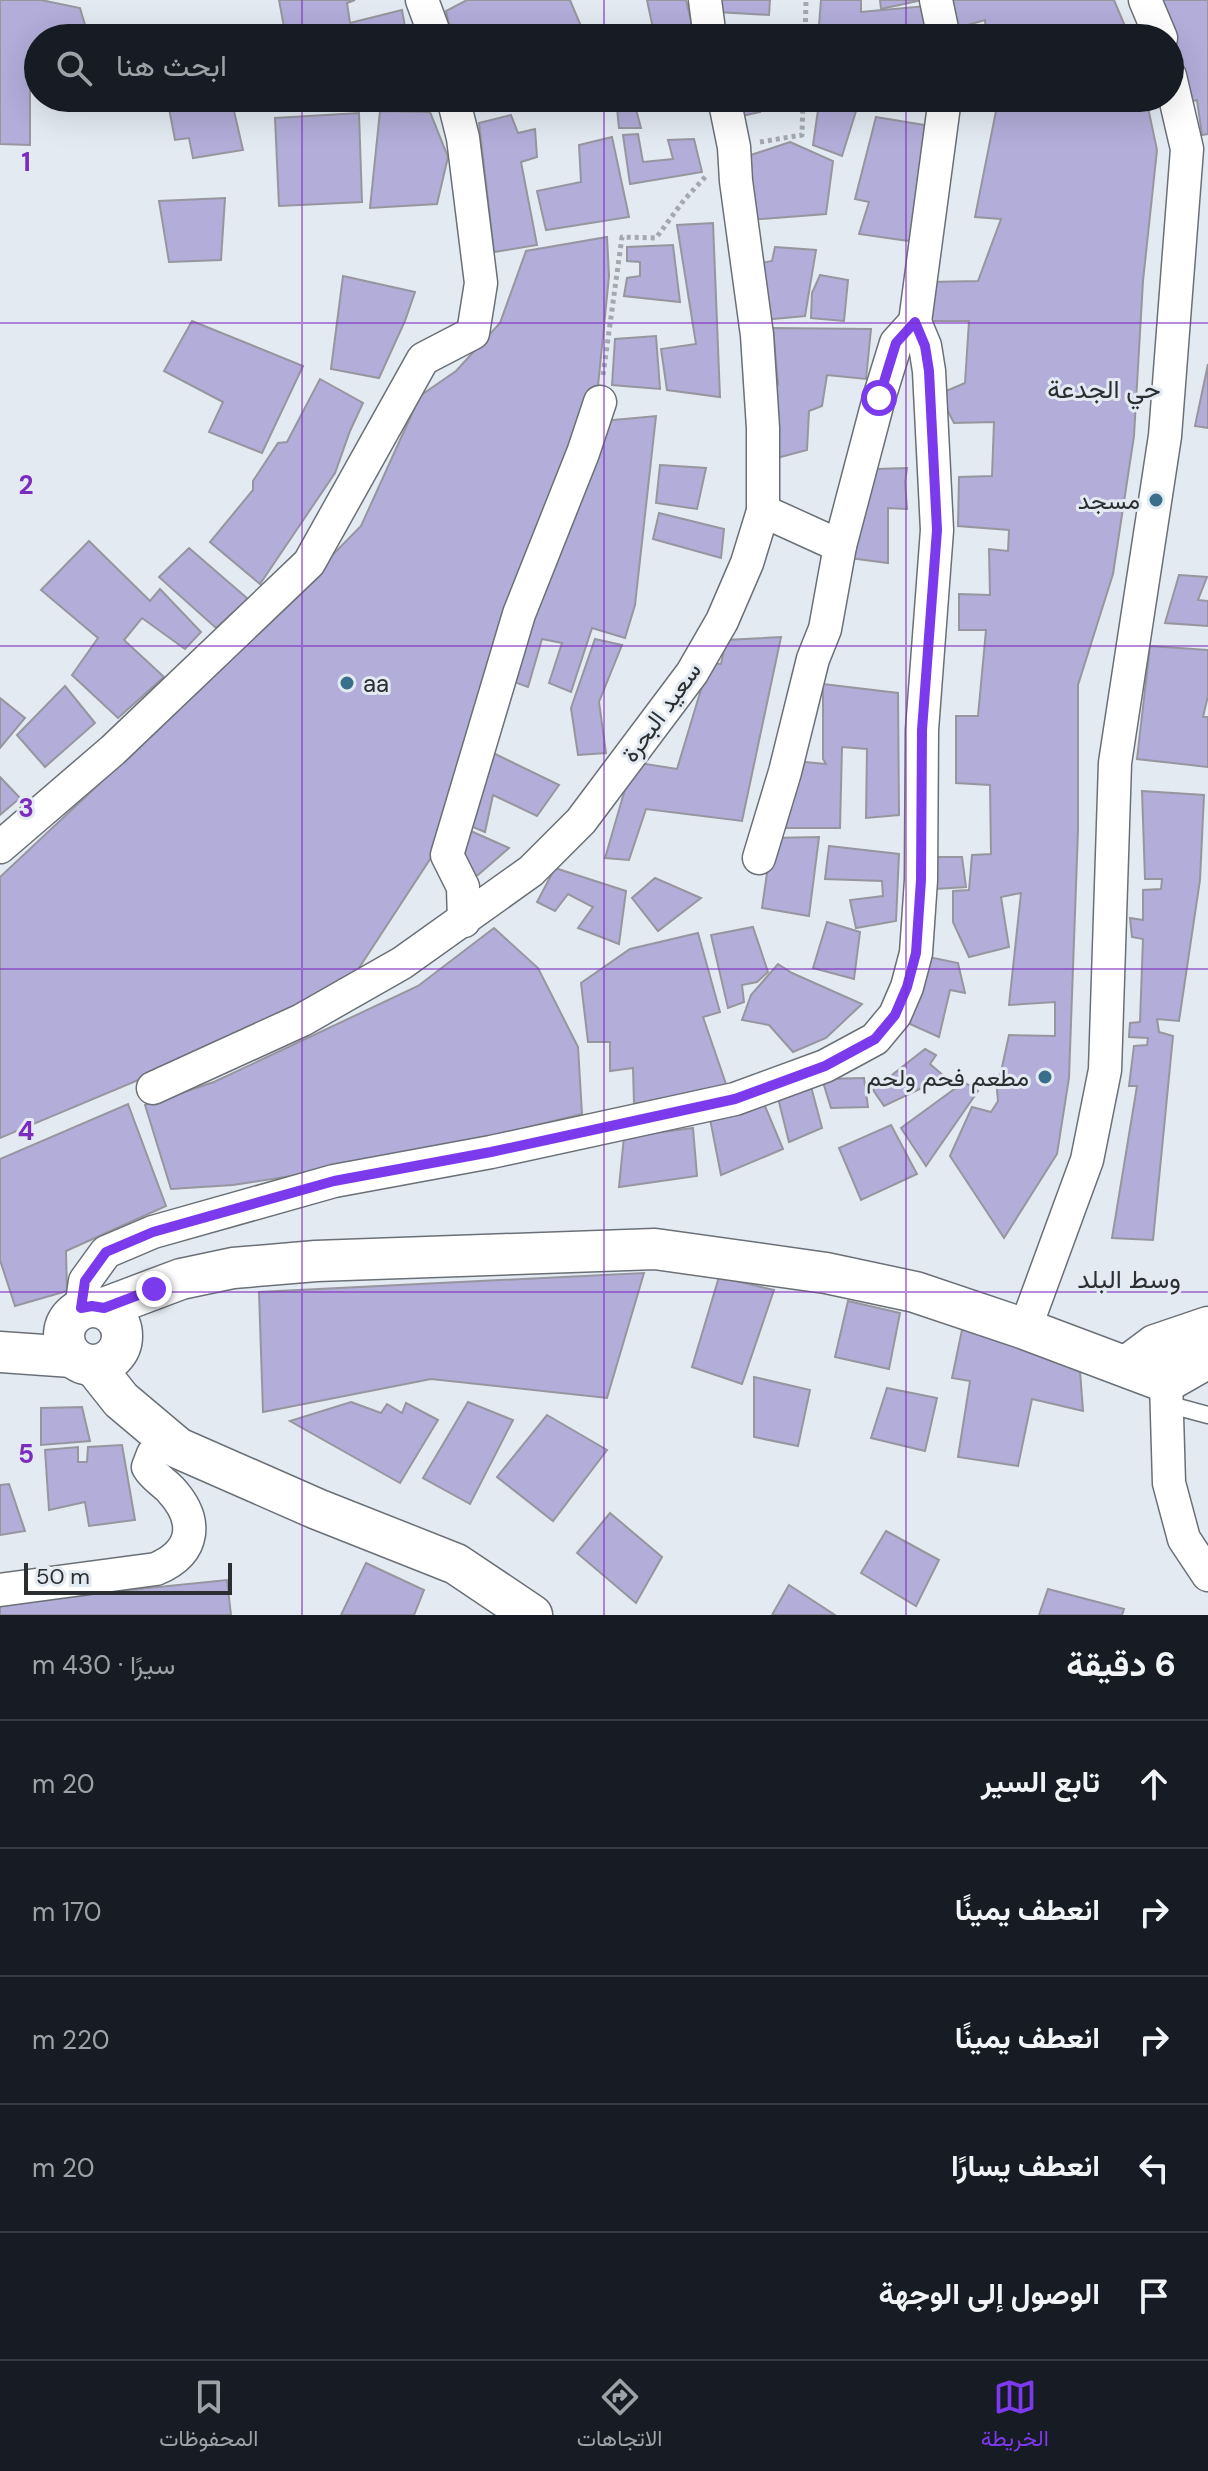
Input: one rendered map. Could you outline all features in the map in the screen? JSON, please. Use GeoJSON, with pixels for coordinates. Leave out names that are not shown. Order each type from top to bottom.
{"type":"FeatureCollection","features":[{"type":"Feature","properties":{"kind":"street"},"geometry":{"type":"LineString","coordinates":[[422,0],[431,24]]}},
{"type":"Feature","properties":{"kind":"street"},"geometry":{"type":"LineString","coordinates":[[705,0],[708,24]]}},
{"type":"Feature","properties":{"kind":"street"},"geometry":{"type":"LineString","coordinates":[[936,0],[941,24]]}},
{"type":"Feature","properties":{"kind":"street"},"geometry":{"type":"LineString","coordinates":[[1145,0],[1155,24]]}},
{"type":"Feature","properties":{"kind":"street"},"geometry":{"type":"LineString","coordinates":[[0,847],[113,750],[309,563],[423,359],[473,333],[481,283],[463,138],[456,112]]}},
{"type":"Feature","properties":{"kind":"street","name":"سعيد البحرة"},"geometry":{"type":"LineString","coordinates":[[153,1088],[302,1020],[402,963],[531,871],[581,821],[692,673],[722,621],[747,563],[763,511],[761,380],[734,147],[727,112]]}},
{"type":"Feature","properties":{"kind":"street"},"geometry":{"type":"LineString","coordinates":[[532,1615],[456,1564],[317,1509],[178,1448],[165,1439],[121,1400],[94,1335],[85,1281],[106,1252],[153,1232],[334,1181],[491,1152],[735,1099],[825,1066],[875,1039],[895,1015],[916,953],[921,880],[922,730],[937,530],[929,371],[925,346],[915,322],[943,112]]}},
{"type":"Feature","properties":{"kind":"street"},"geometry":{"type":"LineString","coordinates":[[1025,1329],[1087,1160],[1105,1070],[1115,763],[1165,436],[1197,150],[1183,112]]}},
{"type":"Feature","properties":{"kind":"street"},"geometry":{"type":"LineString","coordinates":[[759,858],[785,772],[813,659],[825,629],[857,476],[896,343],[915,322]]}},
{"type":"Feature","properties":{"kind":"street"},"geometry":{"type":"LineString","coordinates":[[464,921],[463,887],[447,855],[519,614],[600,402]]}},
{"type":"Feature","properties":{"kind":"street"},"geometry":{"type":"LineString","coordinates":[[763,511],[840,546]]}},
{"type":"Feature","properties":{"kind":"street"},"geometry":{"type":"LineString","coordinates":[[0,1352],[94,1335],[181,1279],[233,1268],[361,1259],[655,1249],[826,1273],[915,1292],[1127,1366],[1166,1393]]}},
{"type":"Feature","properties":{"kind":"street"},"geometry":{"type":"LineString","coordinates":[[1127,1366],[1155,1345],[1208,1327]]}},
{"type":"Feature","properties":{"kind":"street"},"geometry":{"type":"LineString","coordinates":[[0,1342],[94,1335]]}},
{"type":"Feature","properties":{"kind":"street"},"geometry":{"type":"LineString","coordinates":[[1166,1393],[1208,1358]]}},
{"type":"Feature","properties":{"kind":"street"},"geometry":{"type":"LineString","coordinates":[[1166,1393],[1169,1483],[1184,1539],[1208,1575]]}},
{"type":"Feature","properties":{"kind":"street"},"geometry":{"type":"LineString","coordinates":[[0,1590],[156,1569],[180,1554],[190,1530],[188,1515],[148,1467],[153,1454],[165,1439]]}},
{"type":"Feature","properties":{"kind":"lane"},"geometry":{"type":"LineString","coordinates":[[1166,1393],[1208,1415]]}},
{"type":"Feature","properties":{"kind":"path"},"geometry":{"type":"LineString","coordinates":[[805,24],[806,0]]}},
{"type":"Feature","properties":{"kind":"path"},"geometry":{"type":"LineString","coordinates":[[600,402],[622,237],[656,238],[684,200],[734,147],[802,135],[803,112]]}},
{"type":"Feature","properties":{"kind":"building"},"geometry":{"type":"Polygon","coordinates":[[[0,0],[41,0],[80,8],[85,24],[24,24],[24,112],[30,112],[30,145],[0,144],[0,0]]]}},
{"type":"Feature","properties":{"kind":"building"},"geometry":{"type":"Polygon","coordinates":[[[279,0],[355,0],[347,3],[350,23],[402,10],[404,24],[283,24],[279,0]]]}},
{"type":"Feature","properties":{"kind":"building"},"geometry":{"type":"Polygon","coordinates":[[[467,0],[570,0],[580,24],[449,24],[446,11],[467,0]]]}},
{"type":"Feature","properties":{"kind":"building"},"geometry":{"type":"Polygon","coordinates":[[[647,0],[686,0],[692,24],[652,24],[647,0]]]}},
{"type":"Feature","properties":{"kind":"building"},"geometry":{"type":"Polygon","coordinates":[[[719,0],[770,0],[769,15],[717,12],[719,0]]]}},
{"type":"Feature","properties":{"kind":"building"},"geometry":{"type":"Polygon","coordinates":[[[821,0],[861,0],[861,12],[926,6],[927,24],[819,24],[821,0]]]}},
{"type":"Feature","properties":{"kind":"building"},"geometry":{"type":"Polygon","coordinates":[[[880,0],[922,0],[881,9],[880,0]]]}},
{"type":"Feature","properties":{"kind":"building"},"geometry":{"type":"Polygon","coordinates":[[[951,0],[1114,0],[1124,24],[985,24],[985,20],[956,24],[951,0]]]}},
{"type":"Feature","properties":{"kind":"building"},"geometry":{"type":"Polygon","coordinates":[[[1161,0],[1208,0],[1208,134],[1202,135],[1197,100],[1189,102],[1184,88],[1184,76],[1187,76],[1184,71],[1184,24],[1169,24],[1161,0]]]}},
{"type":"Feature","properties":{"kind":"building"},"geometry":{"type":"Polygon","coordinates":[[[170,112],[234,112],[243,150],[193,158],[189,138],[175,140],[170,112]]]}},
{"type":"Feature","properties":{"kind":"building"},"geometry":{"type":"Polygon","coordinates":[[[380,112],[430,112],[448,157],[437,204],[370,208],[380,112]]]}},
{"type":"Feature","properties":{"kind":"building"},"geometry":{"type":"Polygon","coordinates":[[[617,112],[637,112],[641,128],[619,128],[617,112]]]}},
{"type":"Feature","properties":{"kind":"building"},"geometry":{"type":"Polygon","coordinates":[[[732,112],[760,112],[733,118],[732,112]]]}},
{"type":"Feature","properties":{"kind":"building"},"geometry":{"type":"Polygon","coordinates":[[[818,112],[856,112],[842,156],[813,145],[818,112]]]}},
{"type":"Feature","properties":{"kind":"building"},"geometry":{"type":"Polygon","coordinates":[[[996,112],[1149,112],[1157,150],[1143,281],[1134,436],[1113,574],[1078,685],[1078,830],[1069,1078],[1057,1154],[1004,1238],[950,1156],[972,1107],[991,1112],[998,1101],[997,1090],[1009,1035],[1055,1036],[1055,1002],[1009,1005],[1021,893],[1001,897],[1009,947],[969,957],[953,922],[953,891],[969,890],[972,855],[991,854],[990,785],[956,783],[956,716],[978,716],[986,630],[959,630],[959,594],[990,595],[989,549],[1008,551],[1009,530],[958,526],[959,477],[992,476],[994,422],[954,423],[939,394],[965,383],[969,321],[928,321],[929,282],[978,281],[1001,219],[975,217],[996,112]]]}},
{"type":"Feature","properties":{"kind":"building"},"geometry":{"type":"Polygon","coordinates":[[[359,113],[362,202],[279,206],[275,118],[359,113]]]}},
{"type":"Feature","properties":{"kind":"building"},"geometry":{"type":"Polygon","coordinates":[[[511,115],[518,133],[535,129],[537,157],[521,162],[537,245],[494,252],[479,123],[511,115]]]}},
{"type":"Feature","properties":{"kind":"building"},"geometry":{"type":"Polygon","coordinates":[[[876,117],[931,126],[916,242],[859,234],[869,202],[855,199],[876,117]]]}},
{"type":"Feature","properties":{"kind":"building"},"geometry":{"type":"Polygon","coordinates":[[[638,134],[643,162],[673,159],[668,140],[694,139],[702,172],[630,184],[623,135],[638,134]]]}},
{"type":"Feature","properties":{"kind":"building"},"geometry":{"type":"Polygon","coordinates":[[[612,137],[629,217],[546,230],[537,191],[581,182],[579,145],[612,137]]]}},
{"type":"Feature","properties":{"kind":"building"},"geometry":{"type":"Polygon","coordinates":[[[790,142],[833,161],[826,214],[749,220],[742,158],[790,142]]]}},
{"type":"Feature","properties":{"kind":"building"},"geometry":{"type":"Polygon","coordinates":[[[225,198],[221,260],[169,262],[159,201],[225,198]]]}},
{"type":"Feature","properties":{"kind":"building"},"geometry":{"type":"Polygon","coordinates":[[[713,223],[720,397],[667,390],[661,349],[696,344],[677,225],[713,223]]]}},
{"type":"Feature","properties":{"kind":"building","name":"aa"},"geometry":{"type":"Polygon","coordinates":[[[607,237],[609,276],[597,396],[436,850],[357,971],[229,1042],[0,1138],[0,877],[212,678],[361,526],[420,396],[456,371],[500,323],[526,251],[607,237]]]}},
{"type":"Feature","properties":{"kind":"building"},"geometry":{"type":"Polygon","coordinates":[[[673,245],[680,302],[624,296],[627,278],[640,276],[640,262],[627,261],[627,247],[673,245]]]}},
{"type":"Feature","properties":{"kind":"building"},"geometry":{"type":"Polygon","coordinates":[[[775,247],[816,250],[805,316],[761,320],[755,264],[772,261],[775,247]]]}},
{"type":"Feature","properties":{"kind":"building"},"geometry":{"type":"Polygon","coordinates":[[[820,275],[848,280],[844,321],[811,318],[812,293],[820,275]]]}},
{"type":"Feature","properties":{"kind":"building"},"geometry":{"type":"Polygon","coordinates":[[[343,276],[415,292],[379,378],[331,369],[343,276]]]}},
{"type":"Feature","properties":{"kind":"building"},"geometry":{"type":"Polygon","coordinates":[[[192,321],[303,366],[262,453],[209,432],[223,402],[164,371],[192,321]]]}},
{"type":"Feature","properties":{"kind":"building"},"geometry":{"type":"Polygon","coordinates":[[[773,328],[871,329],[866,379],[827,375],[822,406],[809,411],[807,450],[777,458],[772,405],[778,384],[773,328]]]}},
{"type":"Feature","properties":{"kind":"building"},"geometry":{"type":"Polygon","coordinates":[[[656,336],[660,389],[612,385],[615,339],[656,336]]]}},
{"type":"Feature","properties":{"kind":"building"},"geometry":{"type":"Polygon","coordinates":[[[1208,364],[1208,428],[1195,426],[1208,364]]]}},
{"type":"Feature","properties":{"kind":"building"},"geometry":{"type":"Polygon","coordinates":[[[320,379],[363,403],[335,473],[260,584],[210,542],[253,490],[253,481],[278,443],[287,442],[320,379]]]}},
{"type":"Feature","properties":{"kind":"building"},"geometry":{"type":"Polygon","coordinates":[[[656,416],[635,605],[625,638],[592,628],[571,692],[549,683],[562,643],[542,639],[528,687],[506,679],[603,421],[656,416]]]}},
{"type":"Feature","properties":{"kind":"building"},"geometry":{"type":"Polygon","coordinates":[[[660,465],[706,468],[697,509],[656,503],[660,465]]]}},
{"type":"Feature","properties":{"kind":"building"},"geometry":{"type":"Polygon","coordinates":[[[907,468],[907,509],[888,508],[888,563],[849,558],[877,469],[907,468]]]}},
{"type":"Feature","properties":{"kind":"building"},"geometry":{"type":"Polygon","coordinates":[[[659,513],[724,529],[721,558],[653,539],[659,513]]]}},
{"type":"Feature","properties":{"kind":"building"},"geometry":{"type":"Polygon","coordinates":[[[89,541],[150,601],[160,589],[201,632],[185,649],[142,618],[124,640],[164,677],[118,718],[72,675],[98,638],[41,590],[89,541]]]}},
{"type":"Feature","properties":{"kind":"building"},"geometry":{"type":"Polygon","coordinates":[[[189,548],[248,599],[216,628],[159,577],[189,548]]]}},
{"type":"Feature","properties":{"kind":"building"},"geometry":{"type":"Polygon","coordinates":[[[1179,575],[1207,577],[1198,600],[1208,601],[1208,626],[1165,623],[1179,575]]]}},
{"type":"Feature","properties":{"kind":"building"},"geometry":{"type":"Polygon","coordinates":[[[781,637],[742,821],[646,809],[629,860],[605,858],[633,762],[677,769],[709,663],[721,664],[726,640],[781,637]]]}},
{"type":"Feature","properties":{"kind":"building"},"geometry":{"type":"Polygon","coordinates":[[[595,639],[622,645],[599,702],[606,753],[578,755],[571,708],[595,639]]]}},
{"type":"Feature","properties":{"kind":"building"},"geometry":{"type":"Polygon","coordinates":[[[1150,646],[1208,650],[1208,696],[1203,717],[1208,717],[1208,767],[1137,759],[1150,646]]]}},
{"type":"Feature","properties":{"kind":"building"},"geometry":{"type":"Polygon","coordinates":[[[823,684],[898,693],[899,815],[866,818],[867,749],[842,747],[840,828],[785,828],[795,761],[826,764],[823,759],[823,684]]]}},
{"type":"Feature","properties":{"kind":"building"},"geometry":{"type":"Polygon","coordinates":[[[65,686],[95,723],[45,767],[17,735],[65,686]]]}},
{"type":"Feature","properties":{"kind":"building"},"geometry":{"type":"Polygon","coordinates":[[[0,698],[25,718],[0,748],[0,698]]]}},
{"type":"Feature","properties":{"kind":"building"},"geometry":{"type":"Polygon","coordinates":[[[487,750],[559,785],[537,816],[493,795],[485,832],[461,822],[487,750]]]}},
{"type":"Feature","properties":{"kind":"building"},"geometry":{"type":"Polygon","coordinates":[[[0,777],[20,798],[0,815],[0,777]]]}},
{"type":"Feature","properties":{"kind":"building"},"geometry":{"type":"Polygon","coordinates":[[[1142,791],[1204,795],[1200,880],[1179,1021],[1157,1019],[1159,1032],[1173,1036],[1153,1240],[1112,1238],[1137,1086],[1129,1086],[1134,1046],[1147,1045],[1148,1038],[1129,1037],[1130,1023],[1140,1022],[1143,939],[1132,937],[1130,918],[1143,920],[1143,890],[1161,889],[1162,879],[1145,879],[1142,791]]]}},
{"type":"Feature","properties":{"kind":"building"},"geometry":{"type":"Polygon","coordinates":[[[464,828],[509,848],[478,875],[464,875],[464,828]]]}},
{"type":"Feature","properties":{"kind":"building"},"geometry":{"type":"Polygon","coordinates":[[[819,837],[809,916],[762,908],[772,838],[819,837]]]}},
{"type":"Feature","properties":{"kind":"building"},"geometry":{"type":"Polygon","coordinates":[[[829,846],[899,854],[896,921],[856,928],[850,900],[883,896],[882,881],[825,879],[829,846]]]}},
{"type":"Feature","properties":{"kind":"building"},"geometry":{"type":"Polygon","coordinates":[[[931,857],[962,857],[966,887],[935,889],[931,857]]]}},
{"type":"Feature","properties":{"kind":"building"},"geometry":{"type":"Polygon","coordinates":[[[555,868],[626,891],[619,944],[578,928],[593,907],[568,894],[555,911],[537,902],[555,868]]]}},
{"type":"Feature","properties":{"kind":"building"},"geometry":{"type":"Polygon","coordinates":[[[655,878],[701,898],[658,931],[632,898],[655,878]]]}},
{"type":"Feature","properties":{"kind":"building"},"geometry":{"type":"Polygon","coordinates":[[[827,922],[860,932],[854,979],[813,968],[827,922]]]}},
{"type":"Feature","properties":{"kind":"building"},"geometry":{"type":"Polygon","coordinates":[[[753,927],[768,972],[757,982],[742,985],[744,1002],[728,1008],[711,935],[753,927]]]}},
{"type":"Feature","properties":{"kind":"building"},"geometry":{"type":"Polygon","coordinates":[[[494,928],[538,968],[578,1047],[582,1114],[390,1161],[233,1185],[171,1189],[145,1105],[214,1082],[418,986],[494,928]]]}},
{"type":"Feature","properties":{"kind":"building"},"geometry":{"type":"Polygon","coordinates":[[[698,933],[720,1012],[703,1017],[727,1087],[634,1104],[633,1068],[610,1071],[610,1042],[588,1042],[581,983],[630,949],[698,933]]]}},
{"type":"Feature","properties":{"kind":"building"},"geometry":{"type":"Polygon","coordinates":[[[924,956],[958,963],[965,993],[950,990],[939,1037],[901,1020],[924,956]]]}},
{"type":"Feature","properties":{"kind":"building"},"geometry":{"type":"Polygon","coordinates":[[[778,964],[862,1004],[826,1038],[793,1052],[769,1025],[742,1020],[751,995],[778,964]]]}},
{"type":"Feature","properties":{"kind":"building"},"geometry":{"type":"Polygon","coordinates":[[[925,1049],[936,1055],[930,1064],[945,1077],[884,1106],[873,1090],[925,1049]]]}},
{"type":"Feature","properties":{"kind":"building"},"geometry":{"type":"Polygon","coordinates":[[[864,1078],[868,1107],[831,1108],[822,1079],[864,1078]]]}},
{"type":"Feature","properties":{"kind":"building"},"geometry":{"type":"Polygon","coordinates":[[[809,1079],[822,1128],[789,1142],[776,1090],[809,1079]]]}},
{"type":"Feature","properties":{"kind":"building"},"geometry":{"type":"Polygon","coordinates":[[[964,1082],[978,1091],[926,1166],[901,1128],[964,1082]]]}},
{"type":"Feature","properties":{"kind":"building"},"geometry":{"type":"Polygon","coordinates":[[[762,1099],[783,1149],[721,1175],[710,1119],[762,1099]]]}},
{"type":"Feature","properties":{"kind":"building"},"geometry":{"type":"Polygon","coordinates":[[[128,1104],[166,1206],[66,1251],[67,1291],[15,1306],[0,1260],[0,1159],[128,1104]]]}},
{"type":"Feature","properties":{"kind":"building"},"geometry":{"type":"Polygon","coordinates":[[[891,1125],[917,1174],[861,1200],[839,1148],[891,1125]]]}},
{"type":"Feature","properties":{"kind":"building"},"geometry":{"type":"Polygon","coordinates":[[[693,1128],[697,1176],[619,1187],[624,1137],[693,1128]]]}},
{"type":"Feature","properties":{"kind":"building"},"geometry":{"type":"Polygon","coordinates":[[[644,1273],[607,1398],[431,1379],[263,1412],[259,1292],[644,1273]]]}},
{"type":"Feature","properties":{"kind":"building"},"geometry":{"type":"Polygon","coordinates":[[[719,1277],[774,1290],[742,1384],[692,1367],[719,1277]]]}},
{"type":"Feature","properties":{"kind":"building"},"geometry":{"type":"Polygon","coordinates":[[[848,1301],[900,1313],[889,1369],[835,1357],[848,1301]]]}},
{"type":"Feature","properties":{"kind":"building"},"geometry":{"type":"Polygon","coordinates":[[[963,1325],[1079,1357],[1083,1411],[1032,1399],[1018,1466],[958,1457],[970,1381],[952,1378],[963,1325]]]}},
{"type":"Feature","properties":{"kind":"building"},"geometry":{"type":"Polygon","coordinates":[[[754,1377],[810,1390],[798,1446],[754,1437],[754,1377]]]}},
{"type":"Feature","properties":{"kind":"building"},"geometry":{"type":"Polygon","coordinates":[[[887,1388],[937,1398],[925,1451],[871,1438],[887,1388]]]}},
{"type":"Feature","properties":{"kind":"building"},"geometry":{"type":"Polygon","coordinates":[[[351,1402],[381,1413],[387,1404],[402,1413],[406,1403],[438,1420],[400,1483],[290,1421],[351,1402]]]}},
{"type":"Feature","properties":{"kind":"building"},"geometry":{"type":"Polygon","coordinates":[[[468,1402],[513,1420],[470,1504],[423,1478],[468,1402]]]}},
{"type":"Feature","properties":{"kind":"building"},"geometry":{"type":"Polygon","coordinates":[[[82,1407],[90,1441],[41,1445],[41,1408],[82,1407]]]}},
{"type":"Feature","properties":{"kind":"building"},"geometry":{"type":"Polygon","coordinates":[[[547,1415],[607,1450],[553,1521],[497,1477],[547,1415]]]}},
{"type":"Feature","properties":{"kind":"building"},"geometry":{"type":"Polygon","coordinates":[[[122,1445],[135,1520],[89,1526],[85,1502],[49,1510],[45,1450],[78,1447],[78,1462],[87,1462],[88,1447],[122,1445]]]}},
{"type":"Feature","properties":{"kind":"building"},"geometry":{"type":"Polygon","coordinates":[[[9,1484],[25,1531],[0,1535],[0,1485],[9,1484]]]}},
{"type":"Feature","properties":{"kind":"building"},"geometry":{"type":"Polygon","coordinates":[[[610,1513],[662,1557],[636,1603],[577,1553],[610,1513]]]}},
{"type":"Feature","properties":{"kind":"building"},"geometry":{"type":"Polygon","coordinates":[[[886,1531],[939,1560],[916,1606],[861,1573],[886,1531]]]}},
{"type":"Feature","properties":{"kind":"building"},"geometry":{"type":"Polygon","coordinates":[[[366,1563],[424,1590],[414,1615],[341,1615],[366,1563]]]}},
{"type":"Feature","properties":{"kind":"building"},"geometry":{"type":"Polygon","coordinates":[[[227,1580],[231,1615],[0,1615],[0,1603],[227,1580]]]}},
{"type":"Feature","properties":{"kind":"building"},"geometry":{"type":"Polygon","coordinates":[[[789,1585],[835,1615],[772,1615],[789,1585]]]}},
{"type":"Feature","properties":{"kind":"building"},"geometry":{"type":"Polygon","coordinates":[[[1048,1589],[1124,1609],[1122,1615],[1039,1615],[1048,1589]]]}},
{"type":"Feature","properties":{"kind":"place","name":"مسجد"},"geometry":{"type":"Point","coordinates":[1156,500]}},
{"type":"Feature","properties":{"kind":"place","name":"aa"},"geometry":{"type":"Point","coordinates":[347,683]}},
{"type":"Feature","properties":{"kind":"place","name":"مطعم فحم ولحم"},"geometry":{"type":"Point","coordinates":[1045,1077]}},
{"type":"Feature","properties":{"kind":"district","name":"حي الجدعة"},"geometry":{"type":"Point","coordinates":[1104,389]}},
{"type":"Feature","properties":{"kind":"district","name":"وسط البلد"},"geometry":{"type":"Point","coordinates":[1129,1279]}},
{"type":"Feature","properties":{"kind":"route"},"geometry":{"type":"LineString","coordinates":[[154,1289],[104,1308],[81,1308],[85,1281],[106,1252],[153,1232],[334,1181],[491,1152],[735,1099],[825,1066],[875,1039],[895,1015],[916,953],[921,880],[922,730],[937,530],[929,371],[925,346],[915,322],[896,343],[879,398]]}}]}
